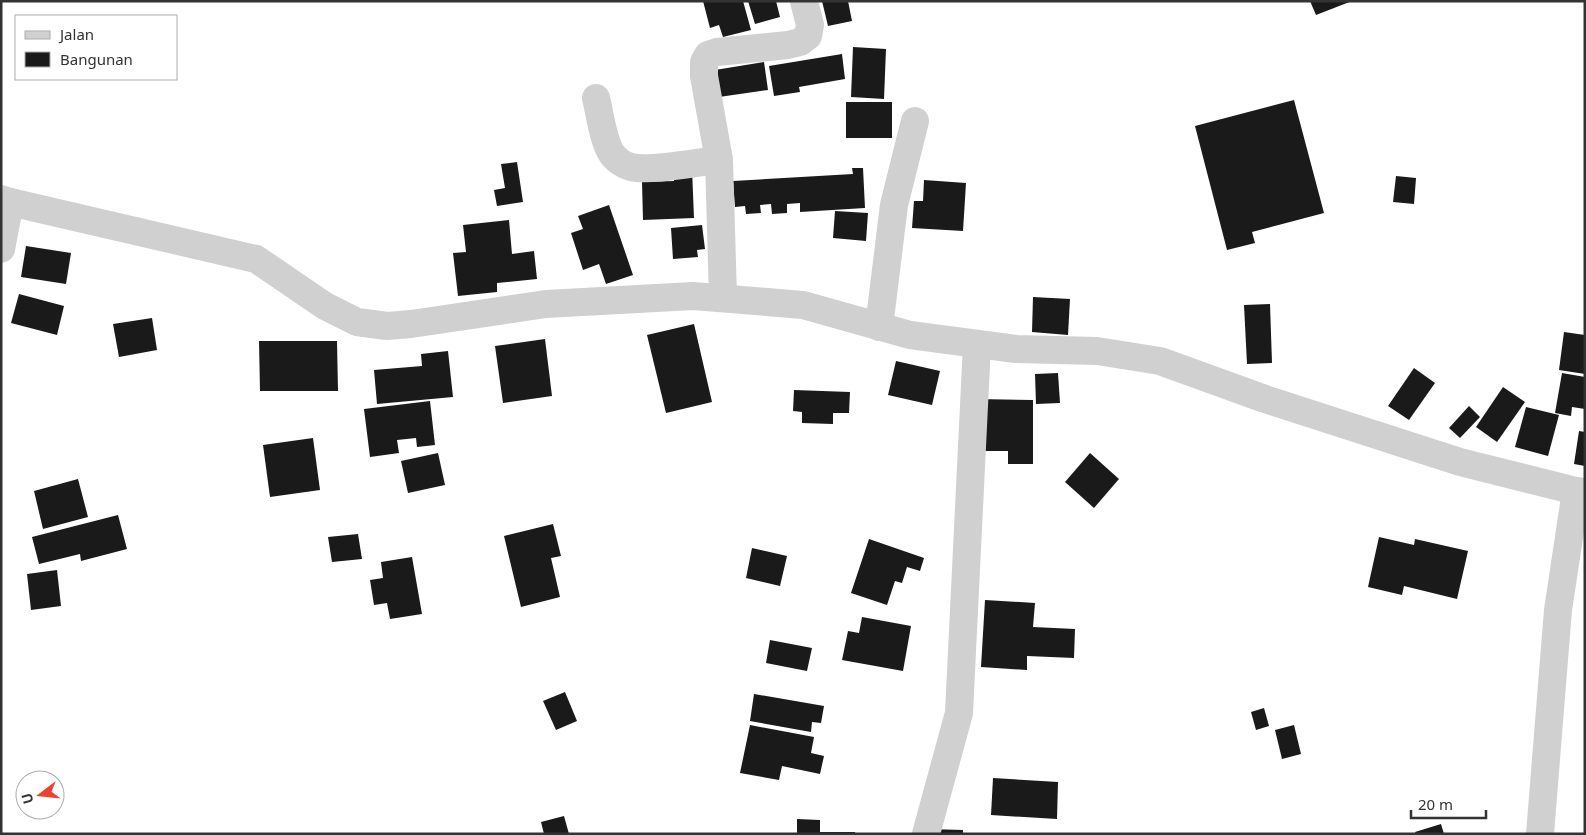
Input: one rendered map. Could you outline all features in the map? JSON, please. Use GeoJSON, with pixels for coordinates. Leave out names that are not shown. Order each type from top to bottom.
{"type":"FeatureCollection","features":[{"type":"Feature","properties":{"kind":"street"},"geometry":{"type":"LineString","coordinates":[[723,298],[720,160],[704,76],[704,62],[708,55],[716,52],[788,46],[800,42],[808,36],[810,25],[804,1]]}},
{"type":"Feature","properties":{"kind":"street"},"geometry":{"type":"LineString","coordinates":[[596,98],[612,154],[622,163],[632,167],[647,168],[720,160]]}},
{"type":"Feature","properties":{"kind":"street"},"geometry":{"type":"LineString","coordinates":[[879,327],[894,205],[915,121]]}},
{"type":"Feature","properties":{"kind":"street"},"geometry":{"type":"LineString","coordinates":[[1,249],[6,201],[256,259],[325,306],[357,322],[386,326],[546,304],[693,296],[802,305],[910,335],[1016,349],[1097,351],[1160,361],[1265,399],[1460,462],[1581,491],[1558,610],[1540,834]]}},
{"type":"Feature","properties":{"kind":"street"},"geometry":{"type":"LineString","coordinates":[[926,834],[959,713],[977,344]]}},
{"type":"Feature","properties":{"kind":"building"},"geometry":{"type":"Polygon","coordinates":[[[703,1],[743,1],[751,30],[723,37],[719,25],[710,28],[703,1]]]}},
{"type":"Feature","properties":{"kind":"building"},"geometry":{"type":"Polygon","coordinates":[[[748,1],[776,1],[780,17],[755,24],[748,1]]]}},
{"type":"Feature","properties":{"kind":"building"},"geometry":{"type":"Polygon","coordinates":[[[822,1],[848,1],[852,21],[828,26],[822,1]]]}},
{"type":"Feature","properties":{"kind":"building"},"geometry":{"type":"Polygon","coordinates":[[[1310,1],[1352,1],[1316,15],[1310,1]]]}},
{"type":"Feature","properties":{"kind":"building"},"geometry":{"type":"Polygon","coordinates":[[[853,47],[886,49],[884,99],[851,97],[853,47]]]}},
{"type":"Feature","properties":{"kind":"building"},"geometry":{"type":"Polygon","coordinates":[[[842,54],[845,79],[799,87],[800,92],[774,96],[769,66],[842,54]]]}},
{"type":"Feature","properties":{"kind":"building"},"geometry":{"type":"Polygon","coordinates":[[[764,62],[768,90],[719,97],[715,70],[764,62]]]}},
{"type":"Feature","properties":{"kind":"building"},"geometry":{"type":"Polygon","coordinates":[[[1294,100],[1324,213],[1252,232],[1255,243],[1227,250],[1195,126],[1294,100]]]}},
{"type":"Feature","properties":{"kind":"building"},"geometry":{"type":"Polygon","coordinates":[[[846,102],[892,102],[892,138],[846,138],[846,102]]]}},
{"type":"Feature","properties":{"kind":"building"},"geometry":{"type":"Polygon","coordinates":[[[517,162],[523,202],[497,206],[494,190],[505,188],[501,164],[517,162]]]}},
{"type":"Feature","properties":{"kind":"building"},"geometry":{"type":"Polygon","coordinates":[[[852,168],[863,168],[865,208],[800,212],[800,203],[787,204],[787,213],[772,214],[771,204],[760,205],[761,213],[746,214],[745,206],[735,207],[733,181],[853,174],[852,168]]]}},
{"type":"Feature","properties":{"kind":"building"},"geometry":{"type":"Polygon","coordinates":[[[674,169],[692,169],[694,218],[643,220],[642,182],[674,181],[674,169]]]}},
{"type":"Feature","properties":{"kind":"building"},"geometry":{"type":"Polygon","coordinates":[[[1396,176],[1416,178],[1414,204],[1393,202],[1396,176]]]}},
{"type":"Feature","properties":{"kind":"building"},"geometry":{"type":"Polygon","coordinates":[[[924,180],[966,183],[963,231],[912,228],[914,201],[923,201],[924,180]]]}},
{"type":"Feature","properties":{"kind":"building"},"geometry":{"type":"Polygon","coordinates":[[[609,205],[633,275],[606,284],[599,264],[583,270],[571,233],[583,229],[578,216],[609,205]]]}},
{"type":"Feature","properties":{"kind":"building"},"geometry":{"type":"Polygon","coordinates":[[[835,211],[868,213],[866,241],[833,238],[835,211]]]}},
{"type":"Feature","properties":{"kind":"building"},"geometry":{"type":"Polygon","coordinates":[[[509,220],[512,254],[534,251],[537,279],[497,283],[497,292],[458,296],[453,253],[466,252],[463,225],[509,220]]]}},
{"type":"Feature","properties":{"kind":"building"},"geometry":{"type":"Polygon","coordinates":[[[702,225],[705,249],[697,250],[698,257],[673,259],[671,228],[702,225]]]}},
{"type":"Feature","properties":{"kind":"building"},"geometry":{"type":"Polygon","coordinates":[[[26,246],[71,253],[66,284],[21,277],[26,246]]]}},
{"type":"Feature","properties":{"kind":"building"},"geometry":{"type":"Polygon","coordinates":[[[19,294],[64,306],[57,335],[11,323],[19,294]]]}},
{"type":"Feature","properties":{"kind":"building"},"geometry":{"type":"Polygon","coordinates":[[[1033,297],[1070,299],[1068,335],[1032,332],[1033,297]]]}},
{"type":"Feature","properties":{"kind":"building"},"geometry":{"type":"Polygon","coordinates":[[[1270,304],[1272,363],[1247,364],[1244,305],[1270,304]]]}},
{"type":"Feature","properties":{"kind":"building"},"geometry":{"type":"Polygon","coordinates":[[[152,318],[157,350],[119,357],[113,324],[152,318]]]}},
{"type":"Feature","properties":{"kind":"building"},"geometry":{"type":"Polygon","coordinates":[[[694,324],[712,402],[666,413],[647,335],[694,324]]]}},
{"type":"Feature","properties":{"kind":"building"},"geometry":{"type":"Polygon","coordinates":[[[1564,332],[1585,335],[1585,374],[1559,370],[1564,332]]]}},
{"type":"Feature","properties":{"kind":"building"},"geometry":{"type":"Polygon","coordinates":[[[545,339],[552,396],[503,403],[495,346],[545,339]]]}},
{"type":"Feature","properties":{"kind":"building"},"geometry":{"type":"Polygon","coordinates":[[[259,341],[337,341],[338,391],[260,391],[259,341]]]}},
{"type":"Feature","properties":{"kind":"building"},"geometry":{"type":"Polygon","coordinates":[[[448,351],[453,397],[377,404],[374,370],[422,366],[421,354],[448,351]]]}},
{"type":"Feature","properties":{"kind":"building"},"geometry":{"type":"Polygon","coordinates":[[[896,361],[940,371],[932,405],[888,395],[896,361]]]}},
{"type":"Feature","properties":{"kind":"building"},"geometry":{"type":"Polygon","coordinates":[[[1414,368],[1435,383],[1409,420],[1388,406],[1414,368]]]}},
{"type":"Feature","properties":{"kind":"building"},"geometry":{"type":"Polygon","coordinates":[[[1058,373],[1060,403],[1036,404],[1035,374],[1058,373]]]}},
{"type":"Feature","properties":{"kind":"building"},"geometry":{"type":"Polygon","coordinates":[[[1562,373],[1585,377],[1585,409],[1572,407],[1571,416],[1555,413],[1562,373]]]}},
{"type":"Feature","properties":{"kind":"building"},"geometry":{"type":"Polygon","coordinates":[[[1503,387],[1525,402],[1497,442],[1476,427],[1503,387]]]}},
{"type":"Feature","properties":{"kind":"building"},"geometry":{"type":"Polygon","coordinates":[[[794,390],[850,392],[849,413],[833,413],[833,424],[802,423],[802,412],[793,411],[794,390]]]}},
{"type":"Feature","properties":{"kind":"building"},"geometry":{"type":"Polygon","coordinates":[[[976,399],[1033,400],[1033,464],[1008,464],[1008,451],[976,451],[976,399]]]}},
{"type":"Feature","properties":{"kind":"building"},"geometry":{"type":"Polygon","coordinates":[[[430,401],[435,445],[417,447],[416,438],[397,440],[399,453],[370,457],[364,409],[430,401]]]}},
{"type":"Feature","properties":{"kind":"building"},"geometry":{"type":"Polygon","coordinates":[[[1469,406],[1480,417],[1460,438],[1449,428],[1469,406]]]}},
{"type":"Feature","properties":{"kind":"building"},"geometry":{"type":"Polygon","coordinates":[[[1526,407],[1559,415],[1548,456],[1515,447],[1526,407]]]}},
{"type":"Feature","properties":{"kind":"building"},"geometry":{"type":"Polygon","coordinates":[[[1579,431],[1585,432],[1585,466],[1574,464],[1579,431]]]}},
{"type":"Feature","properties":{"kind":"building"},"geometry":{"type":"Polygon","coordinates":[[[313,438],[320,490],[270,497],[263,445],[313,438]]]}},
{"type":"Feature","properties":{"kind":"building"},"geometry":{"type":"Polygon","coordinates":[[[438,453],[445,485],[408,493],[401,461],[438,453]]]}},
{"type":"Feature","properties":{"kind":"building"},"geometry":{"type":"Polygon","coordinates":[[[1090,453],[1119,479],[1094,508],[1065,482],[1090,453]]]}},
{"type":"Feature","properties":{"kind":"building"},"geometry":{"type":"Polygon","coordinates":[[[78,479],[88,517],[43,529],[34,491],[78,479]]]}},
{"type":"Feature","properties":{"kind":"building"},"geometry":{"type":"Polygon","coordinates":[[[118,515],[127,549],[81,561],[80,554],[39,564],[32,537],[118,515]]]}},
{"type":"Feature","properties":{"kind":"building"},"geometry":{"type":"Polygon","coordinates":[[[553,524],[561,556],[551,558],[560,597],[521,607],[504,536],[553,524]]]}},
{"type":"Feature","properties":{"kind":"building"},"geometry":{"type":"Polygon","coordinates":[[[358,534],[362,559],[332,562],[328,537],[358,534]]]}},
{"type":"Feature","properties":{"kind":"building"},"geometry":{"type":"Polygon","coordinates":[[[1379,537],[1414,545],[1415,539],[1468,551],[1457,599],[1404,586],[1402,595],[1368,587],[1379,537]]]}},
{"type":"Feature","properties":{"kind":"building"},"geometry":{"type":"Polygon","coordinates":[[[869,539],[924,558],[920,571],[907,567],[902,583],[895,581],[887,605],[851,593],[869,539]]]}},
{"type":"Feature","properties":{"kind":"building"},"geometry":{"type":"Polygon","coordinates":[[[752,548],[787,556],[780,586],[746,578],[752,548]]]}},
{"type":"Feature","properties":{"kind":"building"},"geometry":{"type":"Polygon","coordinates":[[[412,557],[422,614],[390,619],[387,603],[374,605],[370,580],[383,578],[381,562],[412,557]]]}},
{"type":"Feature","properties":{"kind":"building"},"geometry":{"type":"Polygon","coordinates":[[[57,570],[61,606],[31,610],[27,574],[57,570]]]}},
{"type":"Feature","properties":{"kind":"building"},"geometry":{"type":"Polygon","coordinates":[[[985,600],[1035,603],[1033,627],[1075,629],[1074,658],[1027,656],[1027,670],[981,667],[985,600]]]}},
{"type":"Feature","properties":{"kind":"building"},"geometry":{"type":"Polygon","coordinates":[[[862,617],[911,626],[903,671],[842,660],[848,631],[859,633],[862,617]]]}},
{"type":"Feature","properties":{"kind":"building"},"geometry":{"type":"Polygon","coordinates":[[[770,640],[812,648],[807,671],[766,663],[770,640]]]}},
{"type":"Feature","properties":{"kind":"building"},"geometry":{"type":"Polygon","coordinates":[[[565,692],[577,721],[556,730],[543,701],[565,692]]]}},
{"type":"Feature","properties":{"kind":"building"},"geometry":{"type":"Polygon","coordinates":[[[754,694],[824,706],[821,723],[812,722],[811,732],[750,721],[754,694]]]}},
{"type":"Feature","properties":{"kind":"building"},"geometry":{"type":"Polygon","coordinates":[[[1264,708],[1269,726],[1256,730],[1251,712],[1264,708]]]}},
{"type":"Feature","properties":{"kind":"building"},"geometry":{"type":"Polygon","coordinates":[[[750,725],[814,737],[811,753],[824,756],[820,774],[782,766],[779,780],[740,773],[750,725]]]}},
{"type":"Feature","properties":{"kind":"building"},"geometry":{"type":"Polygon","coordinates":[[[1294,725],[1301,754],[1282,759],[1275,730],[1294,725]]]}},
{"type":"Feature","properties":{"kind":"building"},"geometry":{"type":"Polygon","coordinates":[[[993,778],[1058,782],[1057,819],[991,815],[993,778]]]}},
{"type":"Feature","properties":{"kind":"building"},"geometry":{"type":"Polygon","coordinates":[[[564,816],[569,834],[544,834],[541,822],[564,816]]]}},
{"type":"Feature","properties":{"kind":"building"},"geometry":{"type":"Polygon","coordinates":[[[797,819],[820,820],[820,832],[855,832],[855,834],[797,834],[797,819]]]}},
{"type":"Feature","properties":{"kind":"building"},"geometry":{"type":"Polygon","coordinates":[[[1441,824],[1444,834],[1416,834],[1415,832],[1441,824]]]}},
{"type":"Feature","properties":{"kind":"building"},"geometry":{"type":"Polygon","coordinates":[[[928,829],[963,830],[963,834],[928,834],[928,829]]]}}]}
